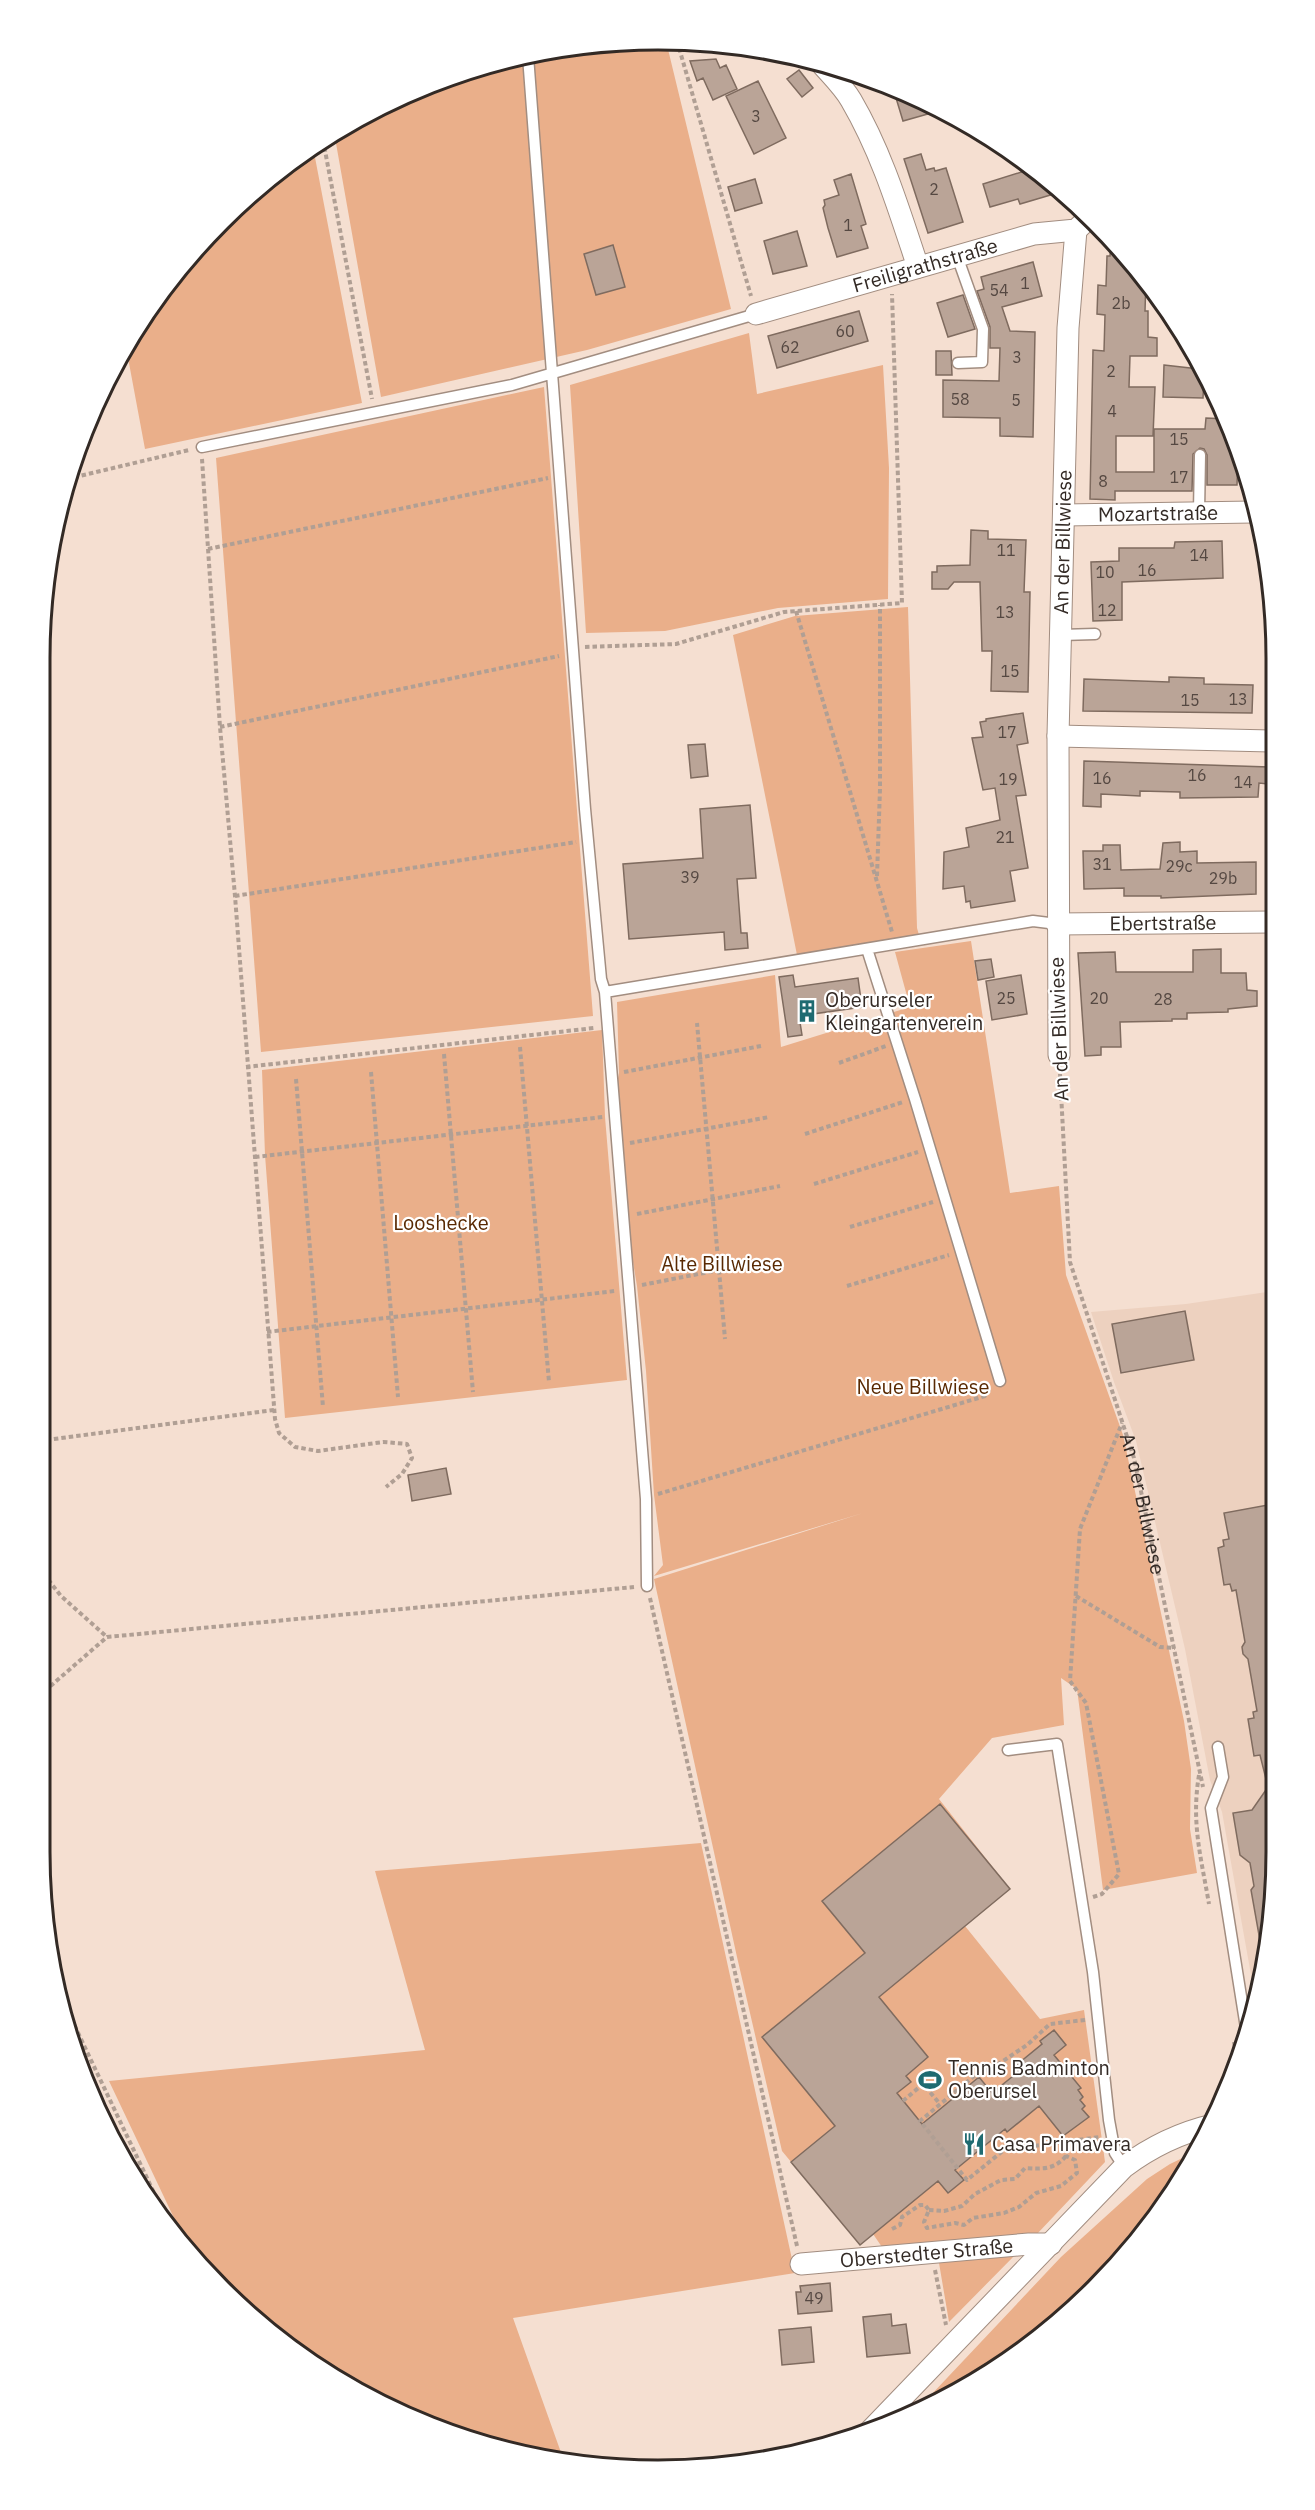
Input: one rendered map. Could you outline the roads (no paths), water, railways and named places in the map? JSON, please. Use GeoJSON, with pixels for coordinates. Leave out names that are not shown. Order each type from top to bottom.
{"type":"FeatureCollection","features":[{"type":"Feature","properties":{"kind":"street"},"geometry":{"type":"LineString","coordinates":[[831,75],[850,98],[886,172],[918,267]]}},
{"type":"Feature","properties":{"kind":"street","name":"Freiligrathstraße"},"geometry":{"type":"LineString","coordinates":[[756,314],[1034,234],[1083,224]]}},
{"type":"Feature","properties":{"kind":"street","name":"An der Billwiese"},"geometry":{"type":"LineString","coordinates":[[1059,1055],[1058,736],[1068,328],[1083,224]]}},
{"type":"Feature","properties":{"kind":"street","name":"Mozartstraße"},"geometry":{"type":"LineString","coordinates":[[1064,515],[1248,512]]}},
{"type":"Feature","properties":{"kind":"street"},"geometry":{"type":"LineString","coordinates":[[1058,736],[1266,741]]}},
{"type":"Feature","properties":{"kind":"street","name":"Ebertstraße"},"geometry":{"type":"LineString","coordinates":[[1057,924],[1266,922]]}},
{"type":"Feature","properties":{"kind":"street","name":"Oberstedter Straße"},"geometry":{"type":"LineString","coordinates":[[885,2416],[1125,2167],[1161,2143],[1199,2129]]}},
{"type":"Feature","properties":{"kind":"street","name":"Oberstedter Straße"},"geometry":{"type":"LineString","coordinates":[[801,2264],[1051,2244]]}},
{"type":"Feature","properties":{"kind":"lane"},"geometry":{"type":"LineString","coordinates":[[529,63],[589,840],[601,979],[605,992],[646,1499],[647,1586]]}},
{"type":"Feature","properties":{"kind":"lane"},"geometry":{"type":"LineString","coordinates":[[957,256],[983,329],[982,362],[958,363]]}},
{"type":"Feature","properties":{"kind":"lane"},"geometry":{"type":"LineString","coordinates":[[202,447],[466,396],[554,373],[756,314]]}},
{"type":"Feature","properties":{"kind":"lane"},"geometry":{"type":"LineString","coordinates":[[1199,513],[1200,455]]}},
{"type":"Feature","properties":{"kind":"lane"},"geometry":{"type":"LineString","coordinates":[[1061,635],[1095,634]]}},
{"type":"Feature","properties":{"kind":"lane"},"geometry":{"type":"LineString","coordinates":[[605,992],[1033,921],[1057,924]]}},
{"type":"Feature","properties":{"kind":"lane"},"geometry":{"type":"LineString","coordinates":[[867,949],[898,1042],[1000,1381]]}},
{"type":"Feature","properties":{"kind":"lane"},"geometry":{"type":"LineString","coordinates":[[1008,1750],[1057,1744],[1082,1901],[1112,2136],[1115,2153],[1125,2167]]}},
{"type":"Feature","properties":{"kind":"lane"},"geometry":{"type":"LineString","coordinates":[[1218,1747],[1223,1778],[1211,1808],[1244,2014]]}},
{"type":"Feature","properties":{"kind":"place","name":"Oberurseler Kleingartenverein"},"geometry":{"type":"Point","coordinates":[807,1011]}},
{"type":"Feature","properties":{"kind":"place","name":"Tennis Badminton Oberursel"},"geometry":{"type":"Point","coordinates":[930,2080]}},
{"type":"Feature","properties":{"kind":"place","name":"Casa Primavera"},"geometry":{"type":"Point","coordinates":[974,2144]}},
{"type":"Feature","properties":{"kind":"park label","name":"Looshecke"},"geometry":{"type":"Point","coordinates":[441,1223]}},
{"type":"Feature","properties":{"kind":"park label","name":"Alte Billwiese"},"geometry":{"type":"Point","coordinates":[722,1264]}},
{"type":"Feature","properties":{"kind":"park label","name":"Neue Billwiese"},"geometry":{"type":"Point","coordinates":[923,1387]}}]}
